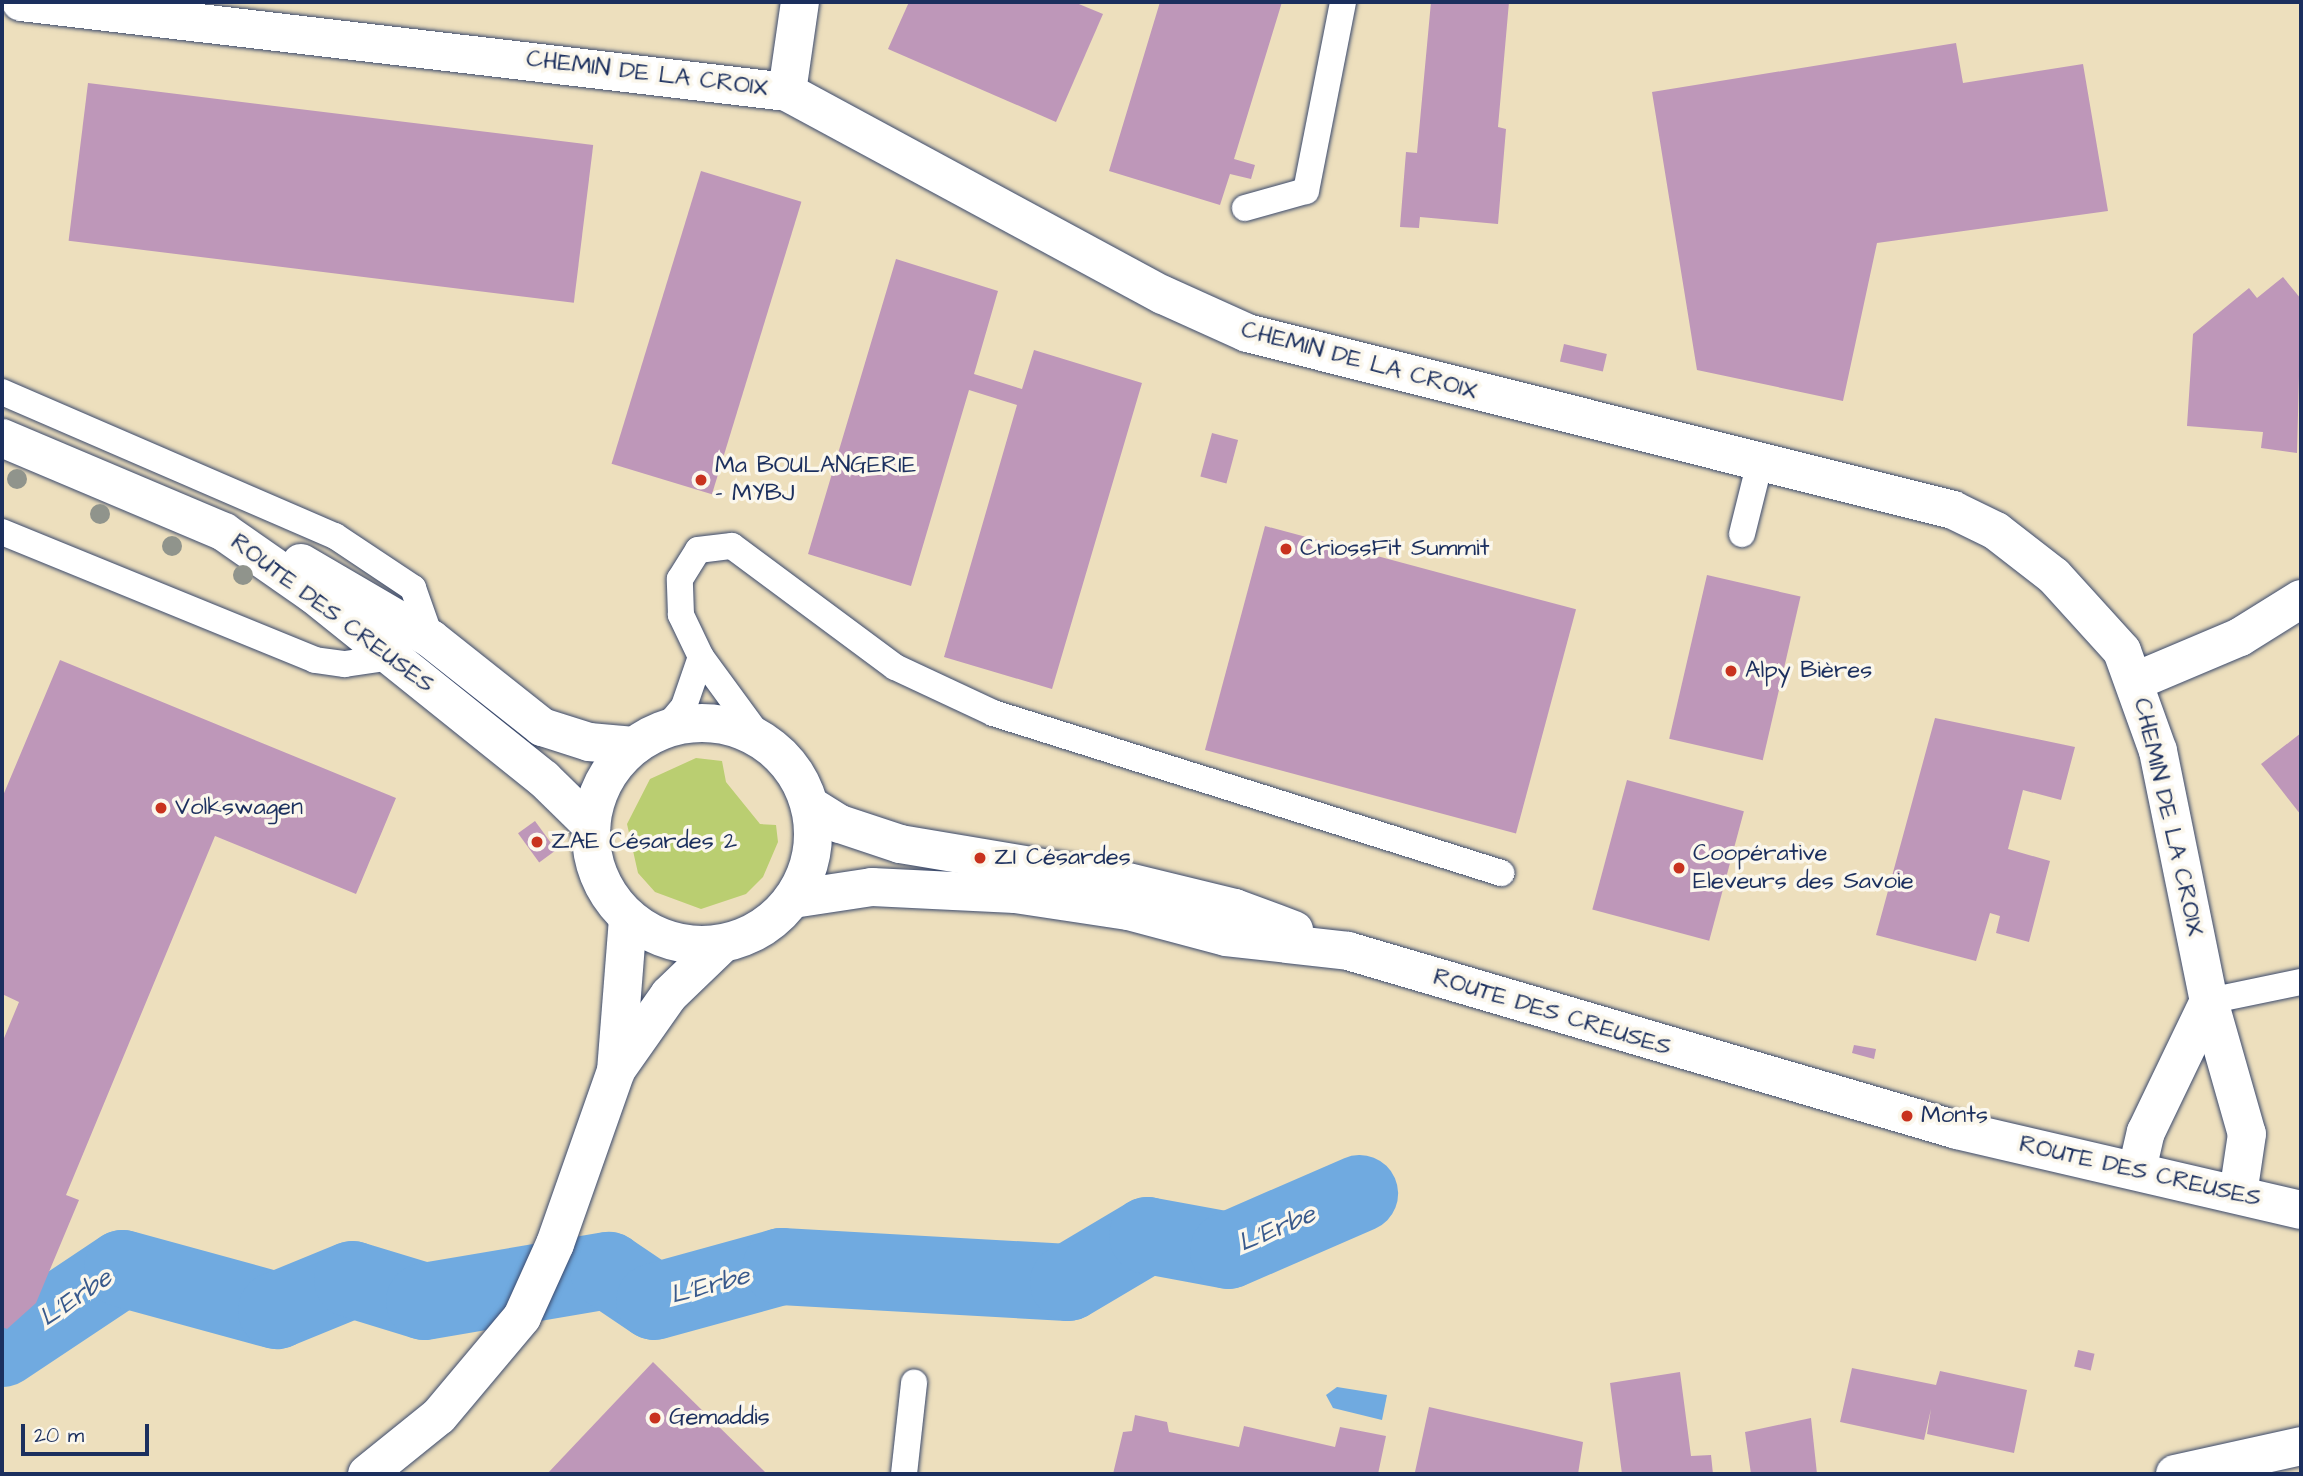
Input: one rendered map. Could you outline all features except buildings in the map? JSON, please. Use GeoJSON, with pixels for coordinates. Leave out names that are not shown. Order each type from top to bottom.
{"type":"FeatureCollection","features":[{"type":"Feature","properties":{"kind":"street","name":"CHEMIN DE LA CROIX"},"geometry":{"type":"LineString","coordinates":[[22,2],[787,92],[1163,295],[1247,333],[1953,510],[1996,531],[2098,620],[2136,681],[2158,751],[2209,1001],[2247,1134],[2238,1194]]}},
{"type":"Feature","properties":{"kind":"street"},"geometry":{"type":"LineString","coordinates":[[787,92],[800,2]]}},
{"type":"Feature","properties":{"kind":"street","name":"ROUTE DES CREUSES"},"geometry":{"type":"LineString","coordinates":[[2,438],[224,532],[392,657],[591,825]]}},
{"type":"Feature","properties":{"kind":"street"},"geometry":{"type":"LineString","coordinates":[[224,532],[323,572],[431,639],[542,727],[589,742],[649,738],[698,722],[731,726],[761,739],[792,768],[811,806],[812,855],[793,899],[774,920],[722,944],[669,995],[616,1071]]}},
{"type":"Feature","properties":{"kind":"street"},"geometry":{"type":"LineString","coordinates":[[2136,681],[2240,637],[2301,598]]}},
{"type":"Feature","properties":{"kind":"street"},"geometry":{"type":"LineString","coordinates":[[649,738],[612,768],[591,825],[599,876],[628,917],[672,941],[722,944]]}},
{"type":"Feature","properties":{"kind":"street"},"geometry":{"type":"LineString","coordinates":[[811,806],[840,824],[900,844],[1141,885],[1235,908],[1348,951]]}},
{"type":"Feature","properties":{"kind":"street","name":"ROUTE DES CREUSES"},"geometry":{"type":"LineString","coordinates":[[793,899],[872,887],[1015,894],[1128,911],[1226,937],[1348,951],[1853,1101],[2301,1210]]}},
{"type":"Feature","properties":{"kind":"street"},"geometry":{"type":"LineString","coordinates":[[368,1474],[439,1416],[522,1317],[555,1244],[616,1071],[628,917]]}},
{"type":"Feature","properties":{"kind":"street"},"geometry":{"type":"LineString","coordinates":[[2137,1170],[2146,1132],[2209,1001]]}},
{"type":"Feature","properties":{"kind":"street"},"geometry":{"type":"LineString","coordinates":[[2175,1474],[2301,1446]]}},
{"type":"Feature","properties":{"kind":"lane"},"geometry":{"type":"LineString","coordinates":[[1245,208],[1306,191],[1342,2]]}},
{"type":"Feature","properties":{"kind":"lane"},"geometry":{"type":"LineString","coordinates":[[2,392],[335,536],[413,588],[431,639]]}},
{"type":"Feature","properties":{"kind":"lane"},"geometry":{"type":"LineString","coordinates":[[1742,534],[1760,462]]}},
{"type":"Feature","properties":{"kind":"lane"},"geometry":{"type":"LineString","coordinates":[[2,532],[315,660],[345,664],[392,657]]}},
{"type":"Feature","properties":{"kind":"lane"},"geometry":{"type":"LineString","coordinates":[[761,739],[701,657],[681,615],[680,579],[698,550],[732,546],[895,667],[993,713],[1501,873]]}},
{"type":"Feature","properties":{"kind":"lane"},"geometry":{"type":"LineString","coordinates":[[649,738],[684,706],[701,657]]}},
{"type":"Feature","properties":{"kind":"lane"},"geometry":{"type":"LineString","coordinates":[[2209,1001],[2301,982]]}},
{"type":"Feature","properties":{"kind":"lane"},"geometry":{"type":"LineString","coordinates":[[904,1474],[914,1383]]}},
{"type":"Feature","properties":{"kind":"green space"},"geometry":{"type":"Polygon","coordinates":[[[696,758],[722,761],[726,782],[760,824],[776,825],[778,842],[763,877],[746,894],[701,909],[655,892],[638,873],[627,824],[650,779],[696,758]]]}},
{"type":"Feature","properties":{"kind":"water"},"geometry":{"type":"Polygon","coordinates":[[[1337,1387],[1387,1395],[1382,1420],[1333,1408],[1326,1395],[1337,1387]]]}},
{"type":"Feature","properties":{"kind":"waterway","name":"L'Erbe"},"geometry":{"type":"LineString","coordinates":[[2,1348],[122,1268],[276,1310],[352,1279],[424,1301],[608,1270],[654,1301],[781,1266],[1068,1282],[1147,1235],[1228,1250],[1359,1193]]}},
{"type":"Feature","properties":{"kind":"place","name":"Ma BOULANGERIE - MYBJ"},"geometry":{"type":"Point","coordinates":[701,480]}},
{"type":"Feature","properties":{"kind":"place","name":"CriossFit Summit"},"geometry":{"type":"Point","coordinates":[1286,549]}},
{"type":"Feature","properties":{"kind":"place","name":"Alpy Bières"},"geometry":{"type":"Point","coordinates":[1731,671]}},
{"type":"Feature","properties":{"kind":"place","name":"Volkswagen"},"geometry":{"type":"Point","coordinates":[161,808]}},
{"type":"Feature","properties":{"kind":"place","name":"ZAE Césardes 2"},"geometry":{"type":"Point","coordinates":[537,842]}},
{"type":"Feature","properties":{"kind":"place","name":"ZI Césardes"},"geometry":{"type":"Point","coordinates":[980,858]}},
{"type":"Feature","properties":{"kind":"place","name":"Coopérative Eleveurs des Savoie"},"geometry":{"type":"Point","coordinates":[1679,868]}},
{"type":"Feature","properties":{"kind":"place","name":"Monts"},"geometry":{"type":"Point","coordinates":[1907,1116]}},
{"type":"Feature","properties":{"kind":"place","name":"Gemaddis"},"geometry":{"type":"Point","coordinates":[655,1418]}}]}
